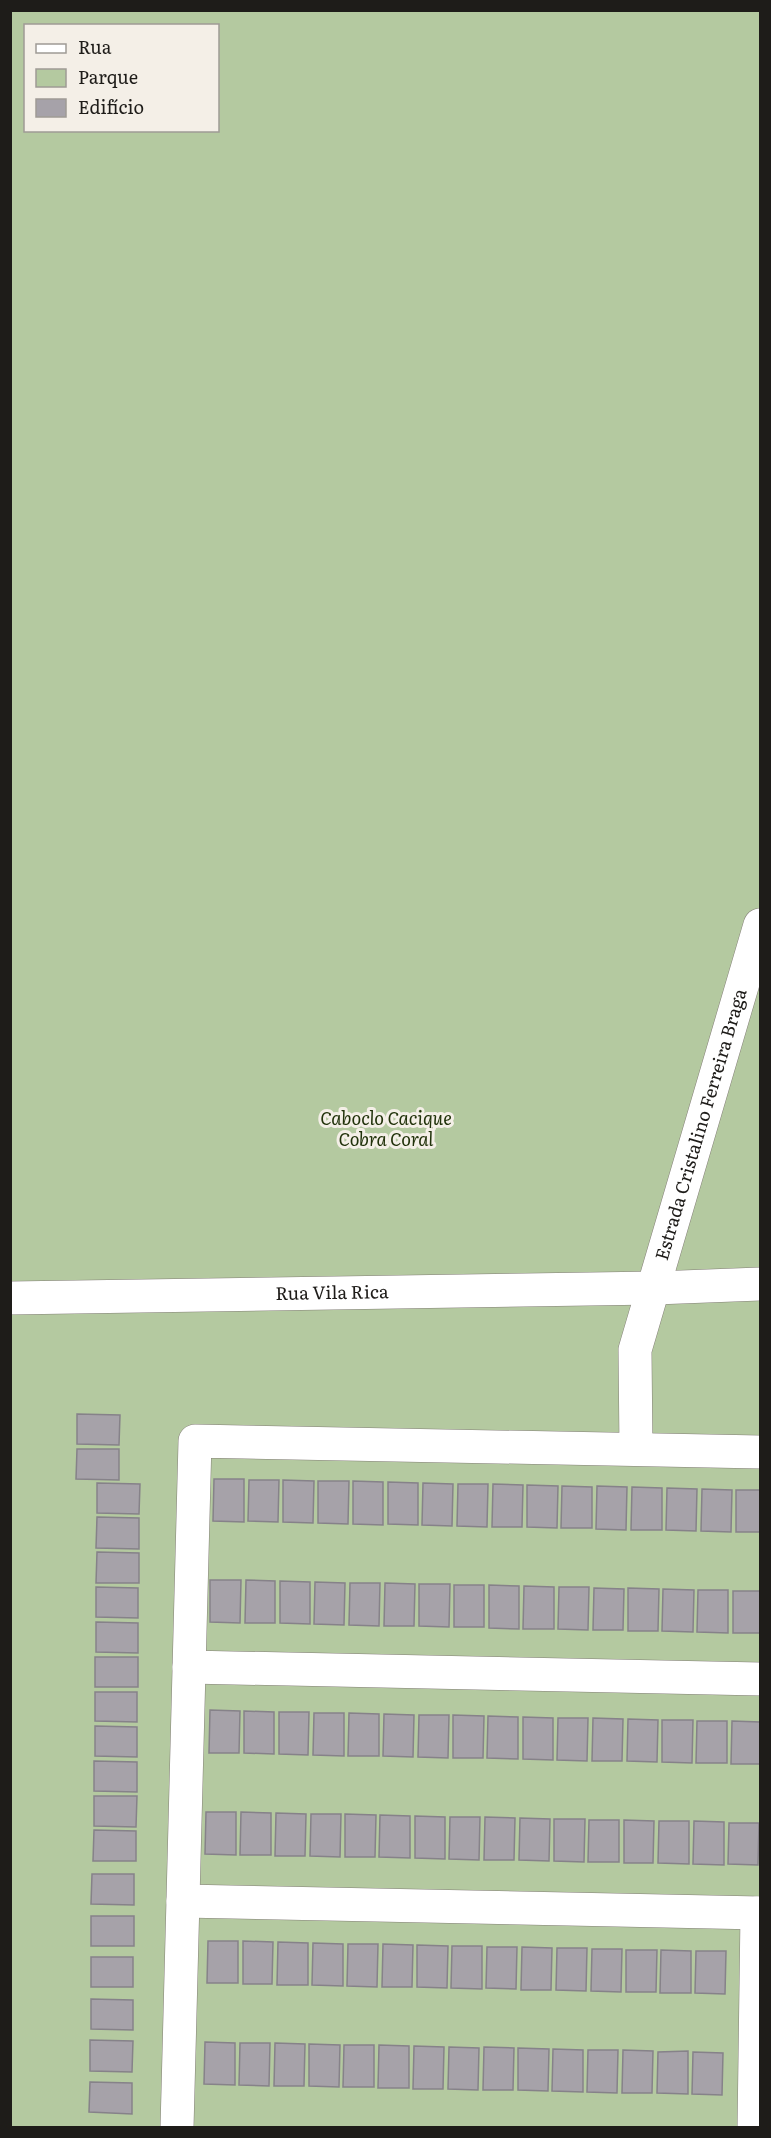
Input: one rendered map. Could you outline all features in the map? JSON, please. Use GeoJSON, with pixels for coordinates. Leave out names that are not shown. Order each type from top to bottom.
{"type":"FeatureCollection","features":[{"type":"Feature","properties":{"kind":"street","name":"Estrada Cristalino Ferreira Braga"},"geometry":{"type":"LineString","coordinates":[[636,1449],[635,1350],[760,925]]}},
{"type":"Feature","properties":{"kind":"street","name":"Rua Vila Rica"},"geometry":{"type":"LineString","coordinates":[[10,1298],[655,1288],[760,1284]]}},
{"type":"Feature","properties":{"kind":"street"},"geometry":{"type":"LineString","coordinates":[[177,2127],[195,1441],[760,1452]]}},
{"type":"Feature","properties":{"kind":"street"},"geometry":{"type":"LineString","coordinates":[[189,1668],[760,1679]]}},
{"type":"Feature","properties":{"kind":"street"},"geometry":{"type":"LineString","coordinates":[[183,1901],[759,1913],[754,2127]]}},
{"type":"Feature","properties":{"kind":"green space","name":"Caboclo Cacique Cobra Coral"},"geometry":{"type":"Polygon","coordinates":[[[11,11],[760,11],[760,2127],[11,2127],[11,11]]]}},
{"type":"Feature","properties":{"kind":"building"},"geometry":{"type":"Polygon","coordinates":[[[77,1414],[120,1415],[119,1445],[77,1444],[77,1414]]]}},
{"type":"Feature","properties":{"kind":"building"},"geometry":{"type":"Polygon","coordinates":[[[77,1449],[119,1449],[119,1480],[76,1479],[77,1449]]]}},
{"type":"Feature","properties":{"kind":"building"},"geometry":{"type":"Polygon","coordinates":[[[214,1479],[244,1479],[244,1522],[213,1521],[214,1479]]]}},
{"type":"Feature","properties":{"kind":"building"},"geometry":{"type":"Polygon","coordinates":[[[249,1480],[279,1480],[278,1522],[248,1521],[249,1480]]]}},
{"type":"Feature","properties":{"kind":"building"},"geometry":{"type":"Polygon","coordinates":[[[283,1480],[314,1481],[313,1523],[283,1522],[283,1480]]]}},
{"type":"Feature","properties":{"kind":"building"},"geometry":{"type":"Polygon","coordinates":[[[318,1481],[349,1481],[348,1524],[318,1523],[318,1481]]]}},
{"type":"Feature","properties":{"kind":"building"},"geometry":{"type":"Polygon","coordinates":[[[353,1481],[383,1482],[383,1525],[353,1524],[353,1481]]]}},
{"type":"Feature","properties":{"kind":"building"},"geometry":{"type":"Polygon","coordinates":[[[388,1482],[418,1483],[418,1525],[388,1524],[388,1482]]]}},
{"type":"Feature","properties":{"kind":"building"},"geometry":{"type":"Polygon","coordinates":[[[97,1483],[140,1484],[139,1514],[97,1513],[97,1483]]]}},
{"type":"Feature","properties":{"kind":"building"},"geometry":{"type":"Polygon","coordinates":[[[423,1483],[453,1484],[452,1526],[422,1525],[423,1483]]]}},
{"type":"Feature","properties":{"kind":"building"},"geometry":{"type":"Polygon","coordinates":[[[458,1484],[488,1484],[487,1527],[457,1526],[458,1484]]]}},
{"type":"Feature","properties":{"kind":"building"},"geometry":{"type":"Polygon","coordinates":[[[493,1484],[523,1485],[522,1527],[492,1527],[493,1484]]]}},
{"type":"Feature","properties":{"kind":"building"},"geometry":{"type":"Polygon","coordinates":[[[527,1485],[558,1486],[557,1528],[527,1527],[527,1485]]]}},
{"type":"Feature","properties":{"kind":"building"},"geometry":{"type":"Polygon","coordinates":[[[562,1486],[592,1487],[592,1528],[561,1528],[562,1486]]]}},
{"type":"Feature","properties":{"kind":"building"},"geometry":{"type":"Polygon","coordinates":[[[597,1486],[627,1487],[626,1530],[596,1529],[597,1486]]]}},
{"type":"Feature","properties":{"kind":"building"},"geometry":{"type":"Polygon","coordinates":[[[632,1487],[662,1488],[662,1530],[631,1530],[632,1487]]]}},
{"type":"Feature","properties":{"kind":"building"},"geometry":{"type":"Polygon","coordinates":[[[667,1488],[697,1489],[696,1531],[666,1530],[667,1488]]]}},
{"type":"Feature","properties":{"kind":"building"},"geometry":{"type":"Polygon","coordinates":[[[702,1489],[732,1490],[731,1532],[701,1531],[702,1489]]]}},
{"type":"Feature","properties":{"kind":"building"},"geometry":{"type":"Polygon","coordinates":[[[736,1490],[760,1490],[760,1532],[736,1532],[736,1490]]]}},
{"type":"Feature","properties":{"kind":"building"},"geometry":{"type":"Polygon","coordinates":[[[97,1517],[139,1518],[139,1549],[96,1548],[97,1517]]]}},
{"type":"Feature","properties":{"kind":"building"},"geometry":{"type":"Polygon","coordinates":[[[97,1552],[139,1553],[139,1583],[96,1583],[97,1552]]]}},
{"type":"Feature","properties":{"kind":"building"},"geometry":{"type":"Polygon","coordinates":[[[210,1580],[241,1580],[240,1623],[210,1622],[210,1580]]]}},
{"type":"Feature","properties":{"kind":"building"},"geometry":{"type":"Polygon","coordinates":[[[246,1580],[275,1581],[275,1623],[245,1623],[246,1580]]]}},
{"type":"Feature","properties":{"kind":"building"},"geometry":{"type":"Polygon","coordinates":[[[280,1581],[310,1582],[310,1624],[280,1623],[280,1581]]]}},
{"type":"Feature","properties":{"kind":"building"},"geometry":{"type":"Polygon","coordinates":[[[315,1582],[345,1583],[344,1625],[314,1624],[315,1582]]]}},
{"type":"Feature","properties":{"kind":"building"},"geometry":{"type":"Polygon","coordinates":[[[350,1583],[380,1583],[379,1626],[349,1625],[350,1583]]]}},
{"type":"Feature","properties":{"kind":"building"},"geometry":{"type":"Polygon","coordinates":[[[385,1583],[415,1584],[414,1626],[384,1626],[385,1583]]]}},
{"type":"Feature","properties":{"kind":"building"},"geometry":{"type":"Polygon","coordinates":[[[419,1584],[450,1584],[449,1627],[419,1626],[419,1584]]]}},
{"type":"Feature","properties":{"kind":"building"},"geometry":{"type":"Polygon","coordinates":[[[454,1585],[484,1585],[484,1627],[454,1627],[454,1585]]]}},
{"type":"Feature","properties":{"kind":"building"},"geometry":{"type":"Polygon","coordinates":[[[489,1585],[519,1586],[519,1629],[489,1628],[489,1585]]]}},
{"type":"Feature","properties":{"kind":"building"},"geometry":{"type":"Polygon","coordinates":[[[524,1586],[554,1587],[554,1629],[523,1629],[524,1586]]]}},
{"type":"Feature","properties":{"kind":"building"},"geometry":{"type":"Polygon","coordinates":[[[96,1587],[138,1588],[138,1618],[96,1617],[96,1587]]]}},
{"type":"Feature","properties":{"kind":"building"},"geometry":{"type":"Polygon","coordinates":[[[559,1587],[589,1587],[588,1630],[558,1629],[559,1587]]]}},
{"type":"Feature","properties":{"kind":"building"},"geometry":{"type":"Polygon","coordinates":[[[594,1588],[624,1589],[623,1630],[593,1630],[594,1588]]]}},
{"type":"Feature","properties":{"kind":"building"},"geometry":{"type":"Polygon","coordinates":[[[628,1588],[659,1589],[658,1631],[628,1631],[628,1588]]]}},
{"type":"Feature","properties":{"kind":"building"},"geometry":{"type":"Polygon","coordinates":[[[663,1589],[694,1590],[693,1632],[662,1631],[663,1589]]]}},
{"type":"Feature","properties":{"kind":"building"},"geometry":{"type":"Polygon","coordinates":[[[698,1590],[728,1590],[728,1633],[697,1632],[698,1590]]]}},
{"type":"Feature","properties":{"kind":"building"},"geometry":{"type":"Polygon","coordinates":[[[733,1591],[760,1591],[760,1633],[733,1633],[733,1591]]]}},
{"type":"Feature","properties":{"kind":"building"},"geometry":{"type":"Polygon","coordinates":[[[96,1622],[138,1623],[138,1653],[96,1652],[96,1622]]]}},
{"type":"Feature","properties":{"kind":"building"},"geometry":{"type":"Polygon","coordinates":[[[95,1657],[138,1657],[138,1687],[95,1687],[95,1657]]]}},
{"type":"Feature","properties":{"kind":"building"},"geometry":{"type":"Polygon","coordinates":[[[95,1692],[137,1692],[137,1722],[95,1721],[95,1692]]]}},
{"type":"Feature","properties":{"kind":"building"},"geometry":{"type":"Polygon","coordinates":[[[210,1710],[240,1711],[239,1753],[209,1753],[210,1710]]]}},
{"type":"Feature","properties":{"kind":"building"},"geometry":{"type":"Polygon","coordinates":[[[244,1711],[274,1712],[274,1754],[244,1753],[244,1711]]]}},
{"type":"Feature","properties":{"kind":"building"},"geometry":{"type":"Polygon","coordinates":[[[279,1712],[309,1712],[308,1755],[279,1754],[279,1712]]]}},
{"type":"Feature","properties":{"kind":"building"},"geometry":{"type":"Polygon","coordinates":[[[314,1713],[344,1713],[344,1756],[313,1755],[314,1713]]]}},
{"type":"Feature","properties":{"kind":"building"},"geometry":{"type":"Polygon","coordinates":[[[349,1713],[379,1714],[379,1756],[348,1756],[349,1713]]]}},
{"type":"Feature","properties":{"kind":"building"},"geometry":{"type":"Polygon","coordinates":[[[384,1714],[414,1715],[413,1757],[383,1756],[384,1714]]]}},
{"type":"Feature","properties":{"kind":"building"},"geometry":{"type":"Polygon","coordinates":[[[419,1715],[449,1715],[448,1758],[418,1757],[419,1715]]]}},
{"type":"Feature","properties":{"kind":"building"},"geometry":{"type":"Polygon","coordinates":[[[453,1715],[484,1716],[483,1758],[453,1758],[453,1715]]]}},
{"type":"Feature","properties":{"kind":"building"},"geometry":{"type":"Polygon","coordinates":[[[488,1716],[518,1717],[518,1759],[487,1758],[488,1716]]]}},
{"type":"Feature","properties":{"kind":"building"},"geometry":{"type":"Polygon","coordinates":[[[523,1717],[553,1718],[553,1760],[523,1759],[523,1717]]]}},
{"type":"Feature","properties":{"kind":"building"},"geometry":{"type":"Polygon","coordinates":[[[558,1718],[588,1718],[587,1761],[557,1760],[558,1718]]]}},
{"type":"Feature","properties":{"kind":"building"},"geometry":{"type":"Polygon","coordinates":[[[593,1718],[623,1719],[622,1761],[592,1761],[593,1718]]]}},
{"type":"Feature","properties":{"kind":"building"},"geometry":{"type":"Polygon","coordinates":[[[628,1719],[658,1720],[657,1762],[627,1761],[628,1719]]]}},
{"type":"Feature","properties":{"kind":"building"},"geometry":{"type":"Polygon","coordinates":[[[662,1720],[693,1720],[692,1763],[662,1762],[662,1720]]]}},
{"type":"Feature","properties":{"kind":"building"},"geometry":{"type":"Polygon","coordinates":[[[697,1721],[727,1721],[727,1763],[696,1763],[697,1721]]]}},
{"type":"Feature","properties":{"kind":"building"},"geometry":{"type":"Polygon","coordinates":[[[732,1721],[760,1722],[760,1764],[731,1764],[732,1721]]]}},
{"type":"Feature","properties":{"kind":"building"},"geometry":{"type":"Polygon","coordinates":[[[95,1726],[137,1727],[137,1757],[95,1756],[95,1726]]]}},
{"type":"Feature","properties":{"kind":"building"},"geometry":{"type":"Polygon","coordinates":[[[94,1761],[137,1762],[137,1792],[94,1791],[94,1761]]]}},
{"type":"Feature","properties":{"kind":"building"},"geometry":{"type":"Polygon","coordinates":[[[94,1796],[137,1796],[136,1827],[94,1826],[94,1796]]]}},
{"type":"Feature","properties":{"kind":"building"},"geometry":{"type":"Polygon","coordinates":[[[206,1812],[236,1812],[236,1855],[205,1854],[206,1812]]]}},
{"type":"Feature","properties":{"kind":"building"},"geometry":{"type":"Polygon","coordinates":[[[241,1812],[271,1813],[271,1855],[240,1855],[241,1812]]]}},
{"type":"Feature","properties":{"kind":"building"},"geometry":{"type":"Polygon","coordinates":[[[276,1813],[306,1814],[305,1856],[275,1856],[276,1813]]]}},
{"type":"Feature","properties":{"kind":"building"},"geometry":{"type":"Polygon","coordinates":[[[311,1814],[341,1814],[340,1857],[310,1856],[311,1814]]]}},
{"type":"Feature","properties":{"kind":"building"},"geometry":{"type":"Polygon","coordinates":[[[345,1814],[376,1815],[375,1857],[345,1857],[345,1814]]]}},
{"type":"Feature","properties":{"kind":"building"},"geometry":{"type":"Polygon","coordinates":[[[380,1815],[410,1816],[410,1858],[379,1857],[380,1815]]]}},
{"type":"Feature","properties":{"kind":"building"},"geometry":{"type":"Polygon","coordinates":[[[415,1816],[445,1817],[445,1859],[415,1858],[415,1816]]]}},
{"type":"Feature","properties":{"kind":"building"},"geometry":{"type":"Polygon","coordinates":[[[450,1817],[480,1817],[479,1860],[449,1859],[450,1817]]]}},
{"type":"Feature","properties":{"kind":"building"},"geometry":{"type":"Polygon","coordinates":[[[485,1817],[515,1818],[514,1860],[484,1860],[485,1817]]]}},
{"type":"Feature","properties":{"kind":"building"},"geometry":{"type":"Polygon","coordinates":[[[520,1818],[550,1819],[549,1861],[519,1860],[520,1818]]]}},
{"type":"Feature","properties":{"kind":"building"},"geometry":{"type":"Polygon","coordinates":[[[554,1819],[585,1819],[584,1862],[554,1861],[554,1819]]]}},
{"type":"Feature","properties":{"kind":"building"},"geometry":{"type":"Polygon","coordinates":[[[589,1820],[619,1820],[619,1862],[588,1862],[589,1820]]]}},
{"type":"Feature","properties":{"kind":"building"},"geometry":{"type":"Polygon","coordinates":[[[624,1820],[654,1821],[653,1863],[624,1863],[624,1820]]]}},
{"type":"Feature","properties":{"kind":"building"},"geometry":{"type":"Polygon","coordinates":[[[659,1821],[689,1821],[689,1864],[658,1863],[659,1821]]]}},
{"type":"Feature","properties":{"kind":"building"},"geometry":{"type":"Polygon","coordinates":[[[694,1821],[724,1822],[724,1865],[693,1864],[694,1821]]]}},
{"type":"Feature","properties":{"kind":"building"},"geometry":{"type":"Polygon","coordinates":[[[729,1823],[759,1823],[758,1865],[728,1864],[729,1823]]]}},
{"type":"Feature","properties":{"kind":"building"},"geometry":{"type":"Polygon","coordinates":[[[94,1830],[136,1831],[136,1861],[93,1861],[94,1830]]]}},
{"type":"Feature","properties":{"kind":"building"},"geometry":{"type":"Polygon","coordinates":[[[92,1874],[134,1874],[134,1905],[91,1904],[92,1874]]]}},
{"type":"Feature","properties":{"kind":"building"},"geometry":{"type":"Polygon","coordinates":[[[91,1916],[134,1916],[134,1946],[91,1946],[91,1916]]]}},
{"type":"Feature","properties":{"kind":"building"},"geometry":{"type":"Polygon","coordinates":[[[208,1941],[238,1941],[238,1983],[207,1983],[208,1941]]]}},
{"type":"Feature","properties":{"kind":"building"},"geometry":{"type":"Polygon","coordinates":[[[243,1941],[273,1942],[272,1984],[243,1984],[243,1941]]]}},
{"type":"Feature","properties":{"kind":"building"},"geometry":{"type":"Polygon","coordinates":[[[278,1942],[308,1943],[308,1985],[277,1985],[278,1942]]]}},
{"type":"Feature","properties":{"kind":"building"},"geometry":{"type":"Polygon","coordinates":[[[313,1943],[343,1944],[343,1986],[312,1985],[313,1943]]]}},
{"type":"Feature","properties":{"kind":"building"},"geometry":{"type":"Polygon","coordinates":[[[348,1944],[378,1944],[377,1987],[347,1986],[348,1944]]]}},
{"type":"Feature","properties":{"kind":"building"},"geometry":{"type":"Polygon","coordinates":[[[383,1944],[413,1945],[412,1987],[382,1987],[383,1944]]]}},
{"type":"Feature","properties":{"kind":"building"},"geometry":{"type":"Polygon","coordinates":[[[417,1945],[448,1946],[447,1988],[417,1987],[417,1945]]]}},
{"type":"Feature","properties":{"kind":"building"},"geometry":{"type":"Polygon","coordinates":[[[452,1946],[482,1946],[482,1989],[451,1988],[452,1946]]]}},
{"type":"Feature","properties":{"kind":"building"},"geometry":{"type":"Polygon","coordinates":[[[487,1947],[517,1947],[516,1989],[486,1988],[487,1947]]]}},
{"type":"Feature","properties":{"kind":"building"},"geometry":{"type":"Polygon","coordinates":[[[522,1947],[552,1948],[551,1990],[521,1990],[522,1947]]]}},
{"type":"Feature","properties":{"kind":"building"},"geometry":{"type":"Polygon","coordinates":[[[557,1948],[587,1948],[586,1991],[556,1990],[557,1948]]]}},
{"type":"Feature","properties":{"kind":"building"},"geometry":{"type":"Polygon","coordinates":[[[592,1949],[622,1949],[621,1992],[591,1991],[592,1949]]]}},
{"type":"Feature","properties":{"kind":"building"},"geometry":{"type":"Polygon","coordinates":[[[626,1950],[657,1950],[656,1992],[626,1992],[626,1950]]]}},
{"type":"Feature","properties":{"kind":"building"},"geometry":{"type":"Polygon","coordinates":[[[661,1950],[691,1951],[691,1993],[660,1993],[661,1950]]]}},
{"type":"Feature","properties":{"kind":"building"},"geometry":{"type":"Polygon","coordinates":[[[696,1951],[726,1951],[725,1994],[695,1993],[696,1951]]]}},
{"type":"Feature","properties":{"kind":"building"},"geometry":{"type":"Polygon","coordinates":[[[91,1957],[133,1957],[133,1987],[91,1987],[91,1957]]]}},
{"type":"Feature","properties":{"kind":"building"},"geometry":{"type":"Polygon","coordinates":[[[91,1999],[133,2000],[133,2030],[91,2029],[91,1999]]]}},
{"type":"Feature","properties":{"kind":"building"},"geometry":{"type":"Polygon","coordinates":[[[90,2040],[133,2041],[132,2072],[90,2071],[90,2040]]]}},
{"type":"Feature","properties":{"kind":"building"},"geometry":{"type":"Polygon","coordinates":[[[205,2042],[235,2043],[235,2085],[204,2084],[205,2042]]]}},
{"type":"Feature","properties":{"kind":"building"},"geometry":{"type":"Polygon","coordinates":[[[240,2043],[270,2043],[269,2086],[239,2085],[240,2043]]]}},
{"type":"Feature","properties":{"kind":"building"},"geometry":{"type":"Polygon","coordinates":[[[275,2043],[305,2044],[304,2086],[274,2086],[275,2043]]]}},
{"type":"Feature","properties":{"kind":"building"},"geometry":{"type":"Polygon","coordinates":[[[309,2044],[340,2045],[339,2087],[309,2086],[309,2044]]]}},
{"type":"Feature","properties":{"kind":"building"},"geometry":{"type":"Polygon","coordinates":[[[344,2045],[374,2045],[374,2087],[343,2087],[344,2045]]]}},
{"type":"Feature","properties":{"kind":"building"},"geometry":{"type":"Polygon","coordinates":[[[379,2045],[409,2046],[409,2088],[378,2088],[379,2045]]]}},
{"type":"Feature","properties":{"kind":"building"},"geometry":{"type":"Polygon","coordinates":[[[414,2046],[444,2047],[443,2089],[413,2089],[414,2046]]]}},
{"type":"Feature","properties":{"kind":"building"},"geometry":{"type":"Polygon","coordinates":[[[449,2047],[479,2048],[478,2090],[448,2089],[449,2047]]]}},
{"type":"Feature","properties":{"kind":"building"},"geometry":{"type":"Polygon","coordinates":[[[484,2047],[514,2048],[513,2090],[483,2090],[484,2047]]]}},
{"type":"Feature","properties":{"kind":"building"},"geometry":{"type":"Polygon","coordinates":[[[518,2048],[549,2049],[548,2091],[518,2090],[518,2048]]]}},
{"type":"Feature","properties":{"kind":"building"},"geometry":{"type":"Polygon","coordinates":[[[553,2049],[583,2050],[583,2092],[552,2091],[553,2049]]]}},
{"type":"Feature","properties":{"kind":"building"},"geometry":{"type":"Polygon","coordinates":[[[588,2050],[618,2050],[617,2093],[587,2092],[588,2050]]]}},
{"type":"Feature","properties":{"kind":"building"},"geometry":{"type":"Polygon","coordinates":[[[623,2050],[653,2051],[652,2093],[622,2093],[623,2050]]]}},
{"type":"Feature","properties":{"kind":"building"},"geometry":{"type":"Polygon","coordinates":[[[688,2051],[688,2094],[657,2093],[658,2052],[688,2051]]]}},
{"type":"Feature","properties":{"kind":"building"},"geometry":{"type":"Polygon","coordinates":[[[693,2052],[723,2053],[722,2095],[692,2094],[693,2052]]]}},
{"type":"Feature","properties":{"kind":"building"},"geometry":{"type":"Polygon","coordinates":[[[90,2082],[132,2083],[132,2114],[89,2112],[90,2082]]]}}]}
